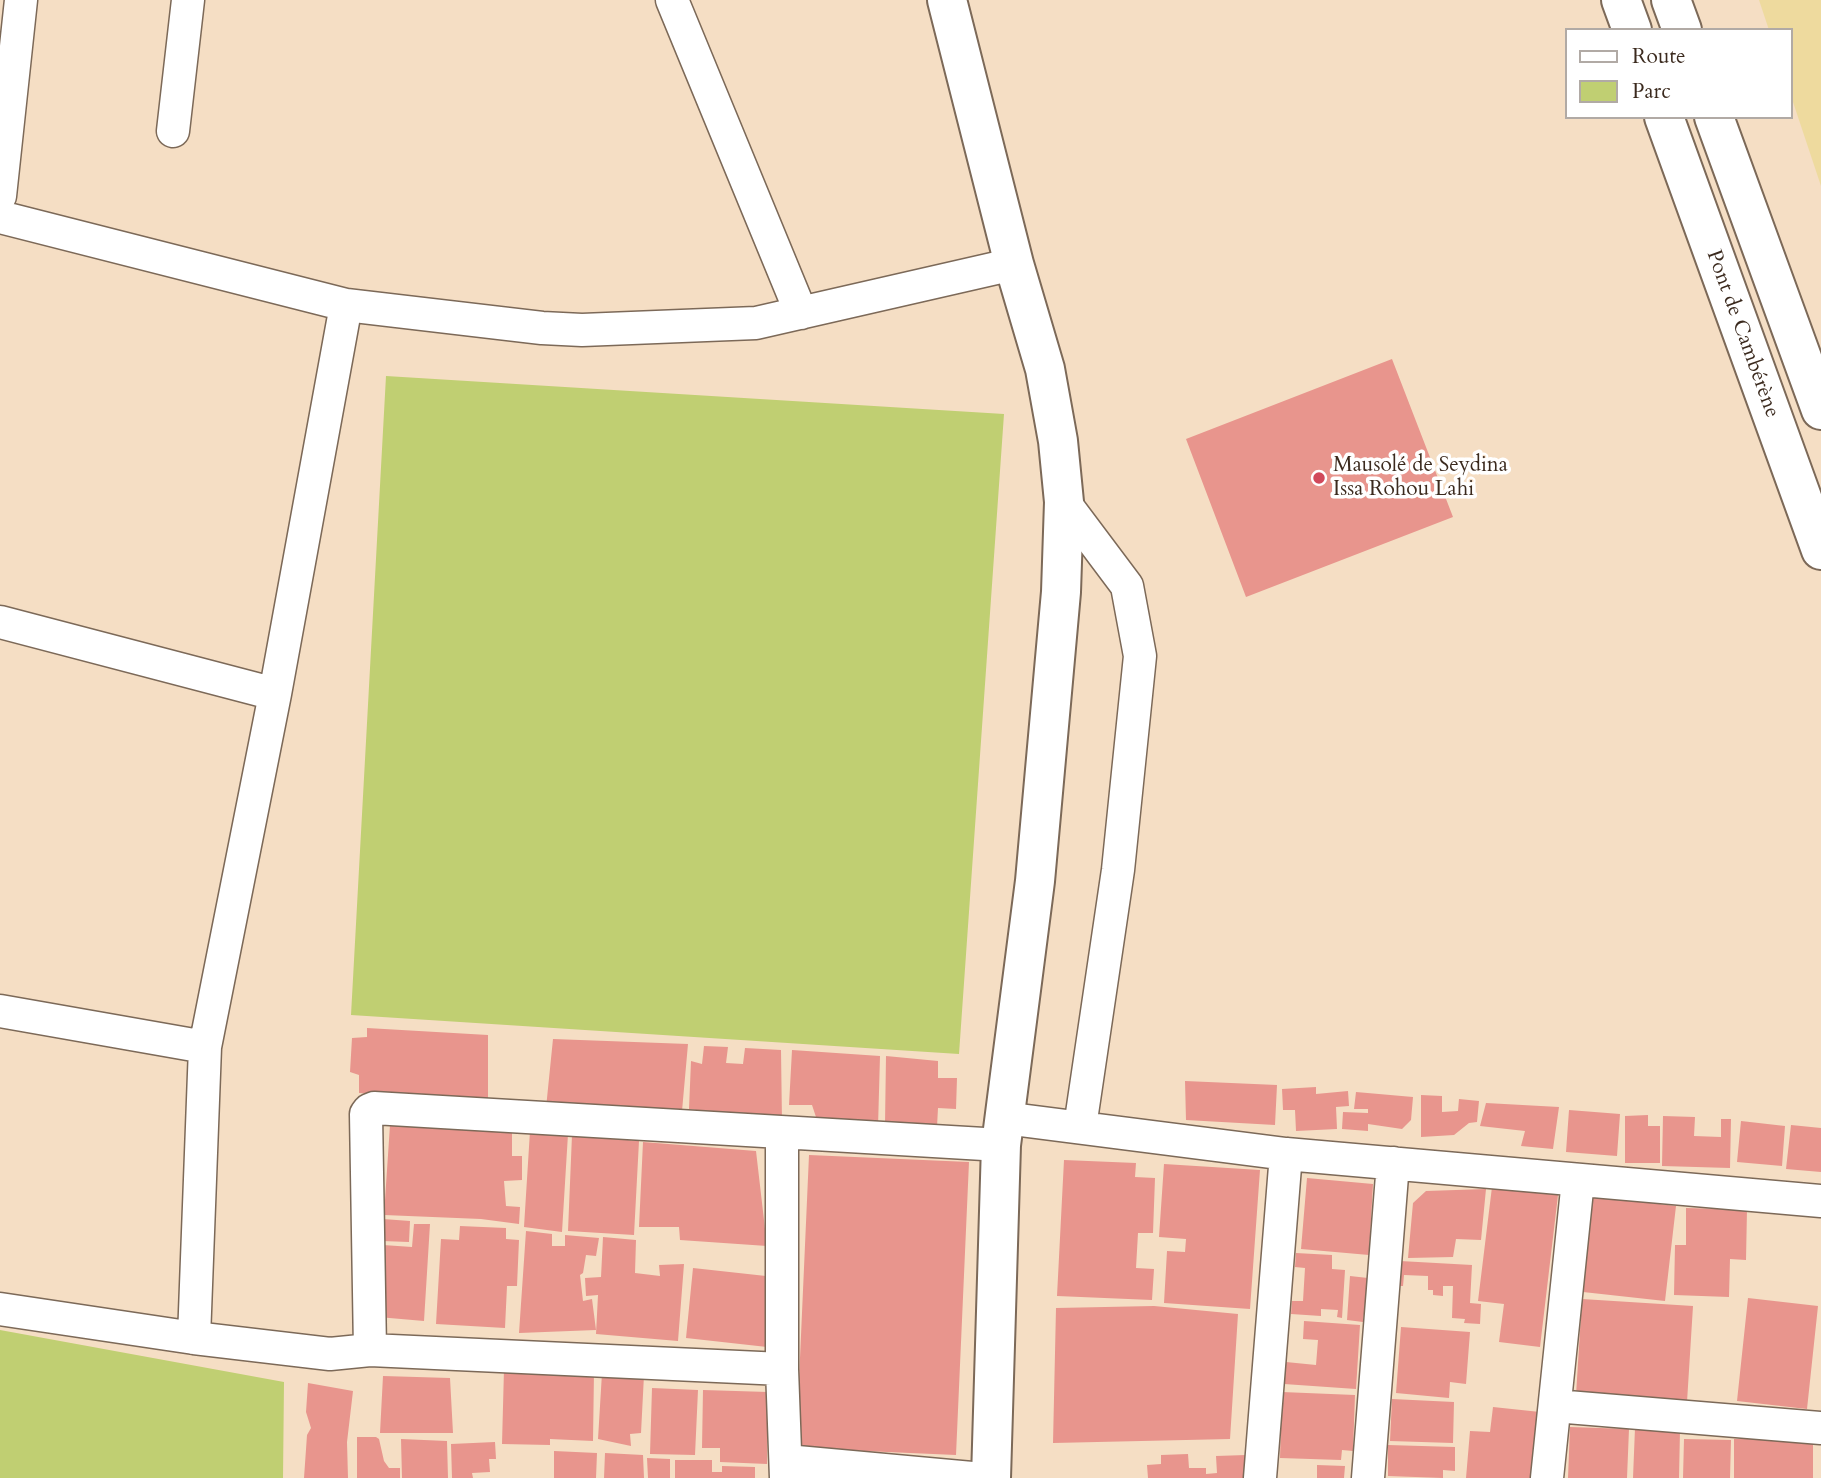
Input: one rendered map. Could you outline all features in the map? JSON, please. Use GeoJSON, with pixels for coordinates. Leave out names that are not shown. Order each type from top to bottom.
{"type":"FeatureCollection","features":[{"type":"Feature","properties":{"kind":"main road"},"geometry":{"type":"LineString","coordinates":[[947,0],[1014,264],[1045,369],[1058,441],[1064,502],[1060,592],[1035,881],[1003,1131],[991,1478]]}},
{"type":"Feature","properties":{"kind":"main road"},"geometry":{"type":"LineString","coordinates":[[1621,0],[1631,28]]}},
{"type":"Feature","properties":{"kind":"main road"},"geometry":{"type":"LineString","coordinates":[[1671,0],[1681,28]]}},
{"type":"Feature","properties":{"kind":"main road","name":"Pont de Cambérène"},"geometry":{"type":"LineString","coordinates":[[1665,119],[1821,550]]}},
{"type":"Feature","properties":{"kind":"main road"},"geometry":{"type":"LineString","coordinates":[[1715,119],[1821,410]]}},
{"type":"Feature","properties":{"kind":"street"},"geometry":{"type":"LineString","coordinates":[[0,196],[21,0]]}},
{"type":"Feature","properties":{"kind":"street"},"geometry":{"type":"LineString","coordinates":[[173,131],[188,0]]}},
{"type":"Feature","properties":{"kind":"street"},"geometry":{"type":"LineString","coordinates":[[672,0],[802,313]]}},
{"type":"Feature","properties":{"kind":"street"},"geometry":{"type":"LineString","coordinates":[[0,217],[345,305],[542,328],[582,330],[756,323],[1014,264]]}},
{"type":"Feature","properties":{"kind":"street"},"geometry":{"type":"LineString","coordinates":[[194,1338],[205,1047],[275,694],[345,305]]}},
{"type":"Feature","properties":{"kind":"street"},"geometry":{"type":"LineString","coordinates":[[1064,502],[1126,586],[1140,656],[1118,870],[1080,1127]]}},
{"type":"Feature","properties":{"kind":"street"},"geometry":{"type":"LineString","coordinates":[[0,622],[275,694]]}},
{"type":"Feature","properties":{"kind":"street"},"geometry":{"type":"LineString","coordinates":[[0,1011],[205,1047]]}},
{"type":"Feature","properties":{"kind":"street"},"geometry":{"type":"LineString","coordinates":[[370,1350],[366,1114],[374,1108],[782,1133],[1003,1131],[1080,1127],[1286,1154],[1821,1201]]}},
{"type":"Feature","properties":{"kind":"street"},"geometry":{"type":"LineString","coordinates":[[782,1133],[782,1369],[786,1470],[972,1478]]}},
{"type":"Feature","properties":{"kind":"street"},"geometry":{"type":"LineString","coordinates":[[1260,1478],[1286,1154]]}},
{"type":"Feature","properties":{"kind":"street"},"geometry":{"type":"LineString","coordinates":[[1368,1478],[1393,1163]]}},
{"type":"Feature","properties":{"kind":"street"},"geometry":{"type":"LineString","coordinates":[[1547,1478],[1578,1180]]}},
{"type":"Feature","properties":{"kind":"street"},"geometry":{"type":"LineString","coordinates":[[0,1309],[194,1338],[330,1354],[370,1350],[782,1369]]}},
{"type":"Feature","properties":{"kind":"street"},"geometry":{"type":"LineString","coordinates":[[1555,1406],[1821,1428]]}},
{"type":"Feature","properties":{"kind":"green space"},"geometry":{"type":"Polygon","coordinates":[[[386,376],[1004,414],[959,1054],[351,1015],[386,376]]]}},
{"type":"Feature","properties":{"kind":"green space"},"geometry":{"type":"Polygon","coordinates":[[[0,1330],[284,1382],[283,1478],[0,1478],[0,1330]]]}},
{"type":"Feature","properties":{"kind":"sand"},"geometry":{"type":"Polygon","coordinates":[[[1759,0],[1821,0],[1821,186],[1793,102],[1793,28],[1768,28],[1759,0]]]}},
{"type":"Feature","properties":{"kind":"building","name":"Mausolé de Seydina Issa Rohou Lahi"},"geometry":{"type":"Polygon","coordinates":[[[1392,359],[1453,517],[1246,597],[1186,439],[1392,359]]]}},
{"type":"Feature","properties":{"kind":"building"},"geometry":{"type":"Polygon","coordinates":[[[367,1028],[488,1035],[488,1102],[359,1093],[359,1075],[350,1072],[352,1038],[367,1037],[367,1028]]]}},
{"type":"Feature","properties":{"kind":"building"},"geometry":{"type":"Polygon","coordinates":[[[553,1039],[688,1044],[682,1111],[546,1108],[553,1039]]]}},
{"type":"Feature","properties":{"kind":"building"},"geometry":{"type":"Polygon","coordinates":[[[704,1046],[728,1047],[726,1063],[743,1064],[745,1048],[781,1050],[782,1122],[689,1109],[691,1061],[702,1064],[704,1046]]]}},
{"type":"Feature","properties":{"kind":"building"},"geometry":{"type":"Polygon","coordinates":[[[792,1050],[880,1056],[878,1127],[817,1120],[812,1105],[789,1105],[792,1050]]]}},
{"type":"Feature","properties":{"kind":"building"},"geometry":{"type":"Polygon","coordinates":[[[886,1056],[938,1061],[938,1078],[957,1078],[956,1109],[938,1108],[937,1127],[885,1124],[886,1056]]]}},
{"type":"Feature","properties":{"kind":"building"},"geometry":{"type":"Polygon","coordinates":[[[1185,1081],[1277,1085],[1275,1125],[1186,1120],[1185,1081]]]}},
{"type":"Feature","properties":{"kind":"building"},"geometry":{"type":"Polygon","coordinates":[[[1316,1087],[1316,1094],[1348,1091],[1349,1106],[1336,1107],[1337,1129],[1296,1131],[1295,1110],[1283,1110],[1282,1089],[1316,1087]]]}},
{"type":"Feature","properties":{"kind":"building"},"geometry":{"type":"Polygon","coordinates":[[[1356,1092],[1413,1097],[1411,1120],[1402,1129],[1368,1124],[1368,1131],[1342,1129],[1343,1112],[1368,1113],[1368,1109],[1354,1109],[1356,1092]]]}},
{"type":"Feature","properties":{"kind":"building"},"geometry":{"type":"Polygon","coordinates":[[[1421,1095],[1442,1096],[1442,1112],[1458,1111],[1459,1099],[1479,1101],[1477,1122],[1469,1123],[1454,1135],[1421,1137],[1421,1095]]]}},
{"type":"Feature","properties":{"kind":"building"},"geometry":{"type":"Polygon","coordinates":[[[1486,1103],[1559,1107],[1553,1149],[1521,1146],[1525,1131],[1480,1126],[1486,1103]]]}},
{"type":"Feature","properties":{"kind":"building"},"geometry":{"type":"Polygon","coordinates":[[[1569,1110],[1620,1114],[1617,1156],[1566,1152],[1569,1110]]]}},
{"type":"Feature","properties":{"kind":"building"},"geometry":{"type":"Polygon","coordinates":[[[1648,1115],[1648,1126],[1660,1126],[1660,1163],[1625,1163],[1625,1116],[1648,1115]]]}},
{"type":"Feature","properties":{"kind":"building"},"geometry":{"type":"Polygon","coordinates":[[[1663,1116],[1695,1117],[1694,1136],[1721,1137],[1721,1119],[1731,1119],[1730,1168],[1662,1166],[1663,1116]]]}},
{"type":"Feature","properties":{"kind":"building"},"geometry":{"type":"Polygon","coordinates":[[[1741,1121],[1785,1126],[1782,1166],[1737,1162],[1741,1121]]]}},
{"type":"Feature","properties":{"kind":"building"},"geometry":{"type":"Polygon","coordinates":[[[390,1125],[512,1133],[512,1156],[522,1156],[522,1180],[504,1181],[506,1206],[520,1207],[519,1224],[481,1219],[384,1215],[390,1125]]]}},
{"type":"Feature","properties":{"kind":"building"},"geometry":{"type":"Polygon","coordinates":[[[1791,1125],[1821,1128],[1821,1172],[1786,1169],[1791,1125]]]}},
{"type":"Feature","properties":{"kind":"building"},"geometry":{"type":"Polygon","coordinates":[[[530,1131],[568,1134],[562,1232],[524,1227],[530,1131]]]}},
{"type":"Feature","properties":{"kind":"building"},"geometry":{"type":"Polygon","coordinates":[[[572,1135],[639,1141],[634,1235],[568,1231],[572,1135]]]}},
{"type":"Feature","properties":{"kind":"building"},"geometry":{"type":"Polygon","coordinates":[[[643,1142],[756,1151],[767,1246],[680,1240],[679,1227],[639,1227],[643,1142]]]}},
{"type":"Feature","properties":{"kind":"building"},"geometry":{"type":"Polygon","coordinates":[[[809,1155],[969,1162],[956,1455],[796,1448],[809,1155]]]}},
{"type":"Feature","properties":{"kind":"building"},"geometry":{"type":"Polygon","coordinates":[[[1064,1160],[1136,1163],[1135,1177],[1155,1178],[1153,1233],[1138,1233],[1136,1268],[1154,1269],[1152,1300],[1057,1296],[1064,1160]]]}},
{"type":"Feature","properties":{"kind":"building"},"geometry":{"type":"Polygon","coordinates":[[[1164,1164],[1260,1170],[1250,1309],[1164,1303],[1167,1251],[1185,1252],[1186,1239],[1159,1237],[1164,1164]]]}},
{"type":"Feature","properties":{"kind":"building"},"geometry":{"type":"Polygon","coordinates":[[[1307,1178],[1373,1184],[1369,1255],[1301,1249],[1307,1178]]]}},
{"type":"Feature","properties":{"kind":"building"},"geometry":{"type":"Polygon","coordinates":[[[1492,1187],[1558,1195],[1540,1347],[1499,1342],[1504,1304],[1478,1301],[1492,1187]]]}},
{"type":"Feature","properties":{"kind":"building"},"geometry":{"type":"Polygon","coordinates":[[[1486,1189],[1481,1240],[1456,1239],[1453,1257],[1408,1258],[1413,1203],[1426,1191],[1486,1189]]]}},
{"type":"Feature","properties":{"kind":"building"},"geometry":{"type":"Polygon","coordinates":[[[1593,1196],[1676,1206],[1665,1301],[1583,1292],[1593,1196]]]}},
{"type":"Feature","properties":{"kind":"building"},"geometry":{"type":"Polygon","coordinates":[[[1721,1201],[1747,1209],[1746,1260],[1730,1259],[1729,1297],[1674,1295],[1675,1245],[1686,1245],[1686,1208],[1721,1209],[1721,1201]]]}},
{"type":"Feature","properties":{"kind":"building"},"geometry":{"type":"Polygon","coordinates":[[[383,1219],[410,1221],[409,1242],[382,1241],[383,1219]]]}},
{"type":"Feature","properties":{"kind":"building"},"geometry":{"type":"Polygon","coordinates":[[[414,1224],[430,1224],[424,1321],[378,1317],[383,1245],[412,1247],[414,1224]]]}},
{"type":"Feature","properties":{"kind":"building"},"geometry":{"type":"Polygon","coordinates":[[[460,1226],[506,1228],[506,1239],[519,1240],[517,1286],[507,1286],[505,1328],[436,1324],[441,1239],[459,1240],[460,1226]]]}},
{"type":"Feature","properties":{"kind":"building"},"geometry":{"type":"Polygon","coordinates":[[[526,1231],[552,1234],[552,1246],[565,1246],[565,1235],[599,1238],[596,1256],[586,1255],[583,1273],[580,1275],[583,1301],[592,1299],[596,1330],[519,1333],[526,1231]]]}},
{"type":"Feature","properties":{"kind":"building"},"geometry":{"type":"Polygon","coordinates":[[[603,1237],[636,1240],[635,1273],[660,1276],[659,1265],[684,1264],[678,1341],[596,1334],[598,1295],[586,1296],[585,1278],[601,1277],[603,1237]]]}},
{"type":"Feature","properties":{"kind":"building"},"geometry":{"type":"Polygon","coordinates":[[[1296,1253],[1332,1255],[1332,1269],[1345,1270],[1342,1318],[1337,1317],[1338,1310],[1321,1309],[1321,1316],[1291,1314],[1292,1301],[1303,1301],[1305,1268],[1295,1267],[1296,1253]]]}},
{"type":"Feature","properties":{"kind":"building"},"geometry":{"type":"Polygon","coordinates":[[[1400,1261],[1472,1265],[1470,1303],[1481,1304],[1480,1324],[1464,1323],[1465,1319],[1452,1318],[1453,1286],[1443,1286],[1443,1296],[1433,1295],[1433,1290],[1428,1290],[1428,1276],[1404,1275],[1403,1286],[1398,1286],[1400,1261]]]}},
{"type":"Feature","properties":{"kind":"building"},"geometry":{"type":"Polygon","coordinates":[[[693,1268],[775,1277],[767,1347],[686,1338],[693,1268]]]}},
{"type":"Feature","properties":{"kind":"building"},"geometry":{"type":"Polygon","coordinates":[[[1350,1276],[1368,1278],[1363,1322],[1347,1320],[1350,1276]]]}},
{"type":"Feature","properties":{"kind":"building"},"geometry":{"type":"Polygon","coordinates":[[[1748,1298],[1818,1306],[1807,1409],[1737,1401],[1748,1298]]]}},
{"type":"Feature","properties":{"kind":"building"},"geometry":{"type":"Polygon","coordinates":[[[1582,1299],[1693,1306],[1687,1402],[1576,1395],[1582,1299]]]}},
{"type":"Feature","properties":{"kind":"building"},"geometry":{"type":"Polygon","coordinates":[[[1154,1306],[1238,1314],[1230,1439],[1053,1443],[1056,1308],[1154,1306]]]}},
{"type":"Feature","properties":{"kind":"building"},"geometry":{"type":"Polygon","coordinates":[[[1304,1321],[1360,1325],[1356,1389],[1284,1384],[1286,1362],[1316,1365],[1318,1340],[1303,1339],[1304,1321]]]}},
{"type":"Feature","properties":{"kind":"building"},"geometry":{"type":"Polygon","coordinates":[[[1401,1327],[1470,1332],[1466,1384],[1450,1382],[1449,1398],[1396,1393],[1401,1327]]]}},
{"type":"Feature","properties":{"kind":"building"},"geometry":{"type":"Polygon","coordinates":[[[504,1369],[594,1371],[593,1441],[550,1439],[550,1445],[502,1444],[504,1369]]]}},
{"type":"Feature","properties":{"kind":"building"},"geometry":{"type":"Polygon","coordinates":[[[602,1373],[644,1375],[641,1433],[630,1434],[631,1446],[598,1439],[602,1373]]]}},
{"type":"Feature","properties":{"kind":"building"},"geometry":{"type":"Polygon","coordinates":[[[383,1376],[450,1378],[453,1433],[380,1433],[383,1376]]]}},
{"type":"Feature","properties":{"kind":"building"},"geometry":{"type":"Polygon","coordinates":[[[308,1383],[353,1391],[347,1442],[348,1478],[304,1478],[307,1435],[311,1428],[306,1412],[308,1383]]]}},
{"type":"Feature","properties":{"kind":"building"},"geometry":{"type":"Polygon","coordinates":[[[652,1388],[698,1390],[695,1455],[650,1454],[652,1388]]]}},
{"type":"Feature","properties":{"kind":"building"},"geometry":{"type":"Polygon","coordinates":[[[703,1390],[768,1392],[767,1464],[720,1462],[720,1448],[702,1448],[703,1390]]]}},
{"type":"Feature","properties":{"kind":"building"},"geometry":{"type":"Polygon","coordinates":[[[1282,1392],[1355,1395],[1353,1451],[1342,1450],[1341,1460],[1280,1458],[1282,1392]]]}},
{"type":"Feature","properties":{"kind":"building"},"geometry":{"type":"Polygon","coordinates":[[[1392,1399],[1454,1402],[1453,1443],[1390,1441],[1392,1399]]]}},
{"type":"Feature","properties":{"kind":"building"},"geometry":{"type":"Polygon","coordinates":[[[1493,1407],[1540,1412],[1534,1478],[1466,1478],[1470,1431],[1490,1432],[1493,1407]]]}},
{"type":"Feature","properties":{"kind":"building"},"geometry":{"type":"Polygon","coordinates":[[[1570,1427],[1629,1429],[1627,1478],[1568,1478],[1570,1427]]]}},
{"type":"Feature","properties":{"kind":"building"},"geometry":{"type":"Polygon","coordinates":[[[1635,1428],[1680,1430],[1679,1478],[1633,1478],[1635,1428]]]}},
{"type":"Feature","properties":{"kind":"building"},"geometry":{"type":"Polygon","coordinates":[[[357,1437],[379,1439],[384,1461],[389,1468],[400,1468],[400,1478],[357,1478],[357,1437]]]}},
{"type":"Feature","properties":{"kind":"building"},"geometry":{"type":"Polygon","coordinates":[[[401,1439],[447,1441],[448,1478],[402,1478],[401,1439]]]}},
{"type":"Feature","properties":{"kind":"building"},"geometry":{"type":"Polygon","coordinates":[[[1684,1439],[1731,1440],[1730,1478],[1683,1478],[1684,1439]]]}},
{"type":"Feature","properties":{"kind":"building"},"geometry":{"type":"Polygon","coordinates":[[[1734,1439],[1813,1439],[1813,1478],[1734,1478],[1734,1439]]]}},
{"type":"Feature","properties":{"kind":"building"},"geometry":{"type":"Polygon","coordinates":[[[495,1442],[496,1459],[489,1459],[490,1472],[472,1473],[473,1478],[452,1478],[451,1444],[495,1442]]]}},
{"type":"Feature","properties":{"kind":"building"},"geometry":{"type":"Polygon","coordinates":[[[1388,1445],[1455,1447],[1455,1471],[1443,1470],[1443,1478],[1388,1476],[1388,1445]]]}},
{"type":"Feature","properties":{"kind":"building"},"geometry":{"type":"Polygon","coordinates":[[[554,1451],[597,1453],[596,1478],[554,1478],[554,1451]]]}},
{"type":"Feature","properties":{"kind":"building"},"geometry":{"type":"Polygon","coordinates":[[[605,1453],[643,1455],[644,1478],[604,1478],[605,1453]]]}},
{"type":"Feature","properties":{"kind":"building"},"geometry":{"type":"Polygon","coordinates":[[[1188,1454],[1189,1468],[1206,1468],[1206,1474],[1217,1473],[1216,1456],[1246,1455],[1248,1478],[1148,1478],[1147,1465],[1161,1464],[1161,1455],[1188,1454]]]}},
{"type":"Feature","properties":{"kind":"building"},"geometry":{"type":"Polygon","coordinates":[[[647,1458],[670,1459],[670,1478],[648,1478],[647,1458]]]}},
{"type":"Feature","properties":{"kind":"building"},"geometry":{"type":"Polygon","coordinates":[[[675,1460],[712,1460],[712,1472],[722,1472],[722,1466],[755,1467],[755,1478],[675,1478],[675,1460]]]}},
{"type":"Feature","properties":{"kind":"building"},"geometry":{"type":"Polygon","coordinates":[[[1317,1465],[1345,1466],[1344,1478],[1317,1478],[1317,1465]]]}},
{"type":"Feature","properties":{"kind":"place","name":"Mausolé de Seydina Issa Rohou Lahi"},"geometry":{"type":"Point","coordinates":[1319,478]}}]}
